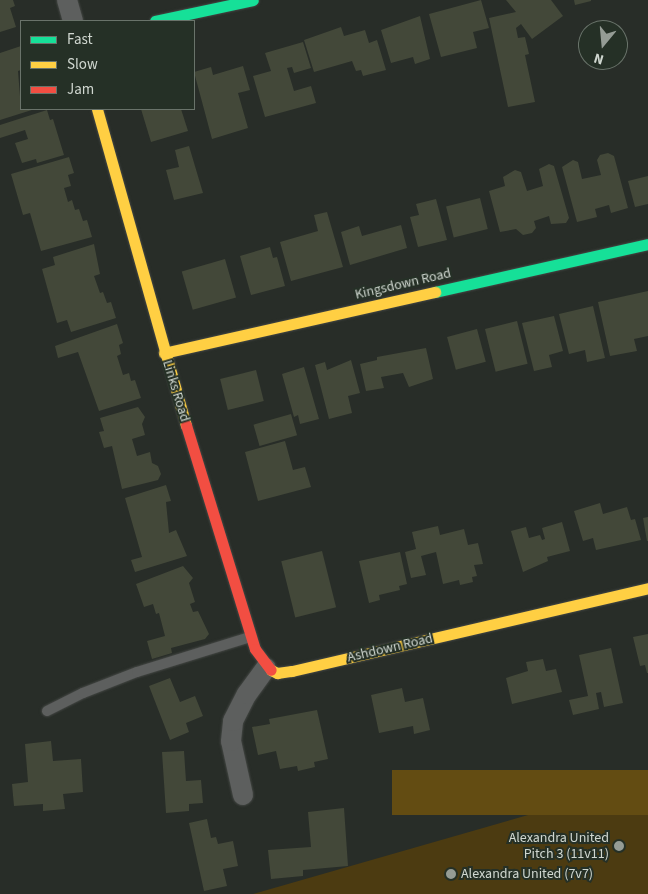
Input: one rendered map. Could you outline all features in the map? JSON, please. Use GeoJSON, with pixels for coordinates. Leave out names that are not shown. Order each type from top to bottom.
{"type":"FeatureCollection","features":[{"type":"Feature","properties":{"kind":"street"},"geometry":{"type":"LineString","coordinates":[[67,0],[73,20]]}},
{"type":"Feature","properties":{"kind":"street"},"geometry":{"type":"LineString","coordinates":[[160,20],[253,0]]}},
{"type":"Feature","properties":{"kind":"street","name":"Links Road"},"geometry":{"type":"LineString","coordinates":[[97,110],[164,353],[258,659],[266,668]]}},
{"type":"Feature","properties":{"kind":"street","name":"Kingsdown Road"},"geometry":{"type":"LineString","coordinates":[[164,353],[648,244]]}},
{"type":"Feature","properties":{"kind":"street","name":"Ashdown Road"},"geometry":{"type":"LineString","coordinates":[[266,668],[278,673],[292,671],[648,588]]}},
{"type":"Feature","properties":{"kind":"street"},"geometry":{"type":"LineString","coordinates":[[243,794],[231,741],[233,721],[246,694],[266,668]]}},
{"type":"Feature","properties":{"kind":"lane"},"geometry":{"type":"LineString","coordinates":[[47,711],[83,692],[138,672],[252,636]]}},
{"type":"Feature","properties":{"kind":"shaded area"},"geometry":{"type":"Polygon","coordinates":[[[392,770],[648,770],[648,815],[392,815],[392,770]]]}},
{"type":"Feature","properties":{"kind":"shaded area"},"geometry":{"type":"Polygon","coordinates":[[[648,780],[648,894],[253,894],[563,805],[648,780]]]}},
{"type":"Feature","properties":{"kind":"building"},"geometry":{"type":"Polygon","coordinates":[[[0,0],[13,0],[15,6],[10,8],[16,27],[0,32],[0,0]]]}},
{"type":"Feature","properties":{"kind":"building"},"geometry":{"type":"Polygon","coordinates":[[[481,0],[489,28],[473,32],[477,48],[441,57],[429,14],[481,0]]]}},
{"type":"Feature","properties":{"kind":"building"},"geometry":{"type":"Polygon","coordinates":[[[506,0],[551,0],[563,16],[532,39],[521,24],[516,28],[518,38],[525,37],[529,54],[525,55],[535,102],[508,107],[489,18],[516,12],[506,0]]]}},
{"type":"Feature","properties":{"kind":"building"},"geometry":{"type":"Polygon","coordinates":[[[574,0],[591,0],[591,1],[575,5],[574,0]]]}},
{"type":"Feature","properties":{"kind":"building"},"geometry":{"type":"Polygon","coordinates":[[[420,16],[430,59],[415,64],[413,57],[391,63],[381,30],[420,16]]]}},
{"type":"Feature","properties":{"kind":"building"},"geometry":{"type":"Polygon","coordinates":[[[341,27],[344,36],[365,30],[369,43],[377,40],[386,70],[363,76],[361,70],[356,71],[352,61],[314,72],[304,40],[341,27]]]}},
{"type":"Feature","properties":{"kind":"building"},"geometry":{"type":"Polygon","coordinates":[[[303,42],[311,68],[294,73],[292,67],[287,68],[294,91],[311,86],[316,103],[265,117],[253,76],[271,71],[265,53],[303,42]]]}},
{"type":"Feature","properties":{"kind":"building"},"geometry":{"type":"Polygon","coordinates":[[[20,46],[20,70],[18,71],[20,110],[32,110],[0,120],[0,53],[20,46]]]}},
{"type":"Feature","properties":{"kind":"building"},"geometry":{"type":"Polygon","coordinates":[[[243,66],[250,90],[238,93],[248,128],[212,139],[195,72],[211,67],[213,75],[243,66]]]}},
{"type":"Feature","properties":{"kind":"building"},"geometry":{"type":"Polygon","coordinates":[[[47,110],[50,120],[53,119],[64,155],[37,163],[36,159],[22,163],[15,143],[28,139],[25,130],[0,138],[0,125],[47,110]]]}},
{"type":"Feature","properties":{"kind":"building"},"geometry":{"type":"Polygon","coordinates":[[[141,110],[181,110],[188,131],[151,142],[141,110]]]}},
{"type":"Feature","properties":{"kind":"building"},"geometry":{"type":"Polygon","coordinates":[[[189,146],[203,193],[174,200],[166,170],[179,167],[175,150],[189,146]]]}},
{"type":"Feature","properties":{"kind":"building"},"geometry":{"type":"Polygon","coordinates":[[[608,153],[614,156],[628,208],[611,213],[609,205],[595,209],[597,217],[577,222],[562,167],[573,160],[578,162],[582,179],[601,175],[597,160],[600,155],[608,153]]]}},
{"type":"Feature","properties":{"kind":"building"},"geometry":{"type":"Polygon","coordinates":[[[69,157],[74,173],[68,175],[71,186],[64,188],[68,202],[72,200],[75,210],[79,209],[83,221],[87,220],[92,237],[41,251],[30,213],[23,215],[11,174],[69,157]]]}},
{"type":"Feature","properties":{"kind":"building"},"geometry":{"type":"Polygon","coordinates":[[[549,164],[554,166],[569,218],[566,223],[551,224],[549,216],[534,221],[536,228],[532,233],[523,235],[516,229],[500,232],[489,191],[505,186],[503,177],[515,170],[521,172],[527,191],[543,186],[539,169],[549,164]]]}},
{"type":"Feature","properties":{"kind":"building"},"geometry":{"type":"Polygon","coordinates":[[[648,176],[648,204],[635,207],[628,181],[648,176]]]}},
{"type":"Feature","properties":{"kind":"building"},"geometry":{"type":"Polygon","coordinates":[[[480,198],[488,229],[454,238],[446,206],[480,198]]]}},
{"type":"Feature","properties":{"kind":"building"},"geometry":{"type":"Polygon","coordinates":[[[436,199],[447,240],[418,247],[410,217],[419,215],[416,204],[436,199]]]}},
{"type":"Feature","properties":{"kind":"building"},"geometry":{"type":"Polygon","coordinates":[[[327,212],[343,267],[291,281],[280,242],[318,231],[314,215],[327,212]]]}},
{"type":"Feature","properties":{"kind":"building"},"geometry":{"type":"Polygon","coordinates":[[[401,225],[407,248],[350,265],[341,232],[359,226],[362,236],[401,225]]]}},
{"type":"Feature","properties":{"kind":"building"},"geometry":{"type":"Polygon","coordinates":[[[94,244],[100,274],[94,276],[100,293],[103,292],[107,303],[111,302],[116,318],[71,332],[67,320],[57,323],[42,269],[55,265],[53,257],[94,244]]]}},
{"type":"Feature","properties":{"kind":"building"},"geometry":{"type":"Polygon","coordinates":[[[270,247],[273,258],[277,257],[285,286],[251,295],[240,256],[270,247]]]}},
{"type":"Feature","properties":{"kind":"building"},"geometry":{"type":"Polygon","coordinates":[[[225,259],[236,297],[193,310],[182,271],[225,259]]]}},
{"type":"Feature","properties":{"kind":"building"},"geometry":{"type":"Polygon","coordinates":[[[648,291],[648,336],[634,339],[637,351],[610,356],[598,302],[648,291]]]}},
{"type":"Feature","properties":{"kind":"building"},"geometry":{"type":"Polygon","coordinates":[[[593,306],[605,358],[587,362],[585,350],[569,354],[559,314],[593,306]]]}},
{"type":"Feature","properties":{"kind":"building"},"geometry":{"type":"Polygon","coordinates":[[[554,316],[563,351],[549,355],[552,367],[534,371],[522,323],[554,316]]]}},
{"type":"Feature","properties":{"kind":"building"},"geometry":{"type":"Polygon","coordinates":[[[517,321],[528,364],[496,372],[485,329],[517,321]]]}},
{"type":"Feature","properties":{"kind":"building"},"geometry":{"type":"Polygon","coordinates":[[[117,324],[123,343],[119,345],[121,354],[117,356],[123,375],[129,373],[131,381],[135,380],[141,398],[99,411],[78,352],[58,358],[55,346],[117,324]]]}},
{"type":"Feature","properties":{"kind":"building"},"geometry":{"type":"Polygon","coordinates":[[[477,329],[486,362],[456,370],[447,337],[477,329]]]}},
{"type":"Feature","properties":{"kind":"building"},"geometry":{"type":"Polygon","coordinates":[[[426,348],[433,379],[409,387],[403,373],[381,377],[384,388],[366,391],[360,364],[377,360],[377,357],[426,348]]]}},
{"type":"Feature","properties":{"kind":"building"},"geometry":{"type":"Polygon","coordinates":[[[351,360],[360,393],[348,396],[352,413],[329,419],[315,365],[325,362],[327,370],[351,360]]]}},
{"type":"Feature","properties":{"kind":"building"},"geometry":{"type":"Polygon","coordinates":[[[304,367],[319,419],[300,424],[298,415],[294,417],[282,374],[304,367]]]}},
{"type":"Feature","properties":{"kind":"building"},"geometry":{"type":"Polygon","coordinates":[[[256,370],[264,401],[228,410],[220,379],[256,370]]]}},
{"type":"Feature","properties":{"kind":"building"},"geometry":{"type":"Polygon","coordinates":[[[138,407],[145,417],[142,424],[145,435],[132,439],[137,456],[150,452],[152,463],[158,466],[161,474],[158,480],[122,489],[112,446],[104,448],[99,432],[104,431],[100,418],[138,407]]]}},
{"type":"Feature","properties":{"kind":"building"},"geometry":{"type":"Polygon","coordinates":[[[291,414],[297,435],[260,446],[254,425],[291,414]]]}},
{"type":"Feature","properties":{"kind":"building"},"geometry":{"type":"Polygon","coordinates":[[[285,441],[293,470],[305,467],[311,487],[258,501],[245,452],[285,441]]]}},
{"type":"Feature","properties":{"kind":"building"},"geometry":{"type":"Polygon","coordinates":[[[166,485],[171,501],[166,502],[169,533],[176,530],[187,556],[135,572],[131,560],[142,557],[125,498],[166,485]]]}},
{"type":"Feature","properties":{"kind":"building"},"geometry":{"type":"Polygon","coordinates":[[[600,503],[603,514],[627,507],[631,520],[635,519],[641,540],[596,550],[593,538],[583,541],[574,511],[600,503]]]}},
{"type":"Feature","properties":{"kind":"building"},"geometry":{"type":"Polygon","coordinates":[[[648,517],[648,541],[647,541],[643,518],[648,517]]]}},
{"type":"Feature","properties":{"kind":"building"},"geometry":{"type":"Polygon","coordinates":[[[562,522],[570,551],[547,557],[548,561],[523,572],[511,531],[526,527],[529,538],[540,535],[542,540],[545,539],[542,528],[562,522]]]}},
{"type":"Feature","properties":{"kind":"building"},"geometry":{"type":"Polygon","coordinates":[[[438,526],[440,535],[464,529],[468,545],[478,543],[483,564],[474,565],[477,576],[472,577],[473,582],[460,585],[459,580],[443,584],[436,552],[421,556],[426,575],[411,578],[405,552],[416,549],[412,532],[438,526]]]}},
{"type":"Feature","properties":{"kind":"building"},"geometry":{"type":"Polygon","coordinates":[[[322,551],[336,607],[295,617],[281,561],[322,551]]]}},
{"type":"Feature","properties":{"kind":"building"},"geometry":{"type":"Polygon","coordinates":[[[400,552],[407,584],[399,586],[400,590],[379,595],[380,600],[369,603],[359,561],[400,552]]]}},
{"type":"Feature","properties":{"kind":"building"},"geometry":{"type":"Polygon","coordinates":[[[183,566],[193,578],[189,583],[195,602],[190,604],[193,612],[198,611],[209,634],[205,639],[171,648],[172,653],[152,659],[147,641],[165,636],[159,613],[156,614],[153,604],[144,607],[136,584],[183,566]]]}},
{"type":"Feature","properties":{"kind":"building"},"geometry":{"type":"Polygon","coordinates":[[[648,634],[647,673],[645,665],[640,666],[633,637],[648,634]]]}},
{"type":"Feature","properties":{"kind":"building"},"geometry":{"type":"Polygon","coordinates":[[[611,648],[623,703],[604,707],[601,692],[596,693],[599,709],[573,715],[569,700],[588,696],[579,655],[611,648]]]}},
{"type":"Feature","properties":{"kind":"building"},"geometry":{"type":"Polygon","coordinates":[[[543,659],[546,671],[556,669],[562,692],[512,704],[506,678],[528,671],[526,662],[543,659]]]}},
{"type":"Feature","properties":{"kind":"building"},"geometry":{"type":"Polygon","coordinates":[[[170,678],[180,702],[195,696],[203,716],[186,723],[189,732],[170,740],[149,686],[170,678]]]}},
{"type":"Feature","properties":{"kind":"building"},"geometry":{"type":"Polygon","coordinates":[[[402,688],[405,702],[423,698],[430,730],[414,734],[413,726],[379,733],[371,695],[402,688]]]}},
{"type":"Feature","properties":{"kind":"building"},"geometry":{"type":"Polygon","coordinates":[[[317,710],[328,759],[314,762],[315,767],[298,771],[297,766],[280,769],[276,751],[258,755],[252,727],[270,724],[269,719],[317,710]]]}},
{"type":"Feature","properties":{"kind":"building"},"geometry":{"type":"Polygon","coordinates":[[[51,741],[53,761],[81,759],[83,792],[63,794],[65,809],[43,811],[43,804],[14,806],[12,784],[28,782],[25,744],[51,741]]]}},
{"type":"Feature","properties":{"kind":"building"},"geometry":{"type":"Polygon","coordinates":[[[184,751],[186,781],[201,780],[203,803],[189,804],[189,811],[166,813],[162,752],[184,751]]]}},
{"type":"Feature","properties":{"kind":"building"},"geometry":{"type":"Polygon","coordinates":[[[344,808],[348,866],[303,870],[303,876],[271,879],[268,850],[311,847],[308,812],[344,808]]]}},
{"type":"Feature","properties":{"kind":"building"},"geometry":{"type":"Polygon","coordinates":[[[207,819],[211,838],[216,837],[218,844],[233,841],[238,866],[223,869],[227,886],[204,891],[189,823],[207,819]]]}},
{"type":"Feature","properties":{"kind":"traffic: fast"},"geometry":{"type":"LineString","coordinates":[[160,20],[253,0]]}},
{"type":"Feature","properties":{"kind":"traffic: fast"},"geometry":{"type":"LineString","coordinates":[[435,292],[648,244]]}},
{"type":"Feature","properties":{"kind":"traffic: slow"},"geometry":{"type":"LineString","coordinates":[[97,110],[186,425]]}},
{"type":"Feature","properties":{"kind":"traffic: slow"},"geometry":{"type":"LineString","coordinates":[[164,353],[435,292]]}},
{"type":"Feature","properties":{"kind":"traffic: slow"},"geometry":{"type":"LineString","coordinates":[[271,670],[277,673],[292,671],[648,588]]}},
{"type":"Feature","properties":{"kind":"traffic: jam"},"geometry":{"type":"LineString","coordinates":[[186,425],[255,649],[271,670]]}},
{"type":"Feature","properties":{"kind":"place","name":"Alexandra United Pitch 3 (11v11)"},"geometry":{"type":"Point","coordinates":[619,846]}},
{"type":"Feature","properties":{"kind":"place","name":"Alexandra United (7v7)"},"geometry":{"type":"Point","coordinates":[451,874]}}]}
